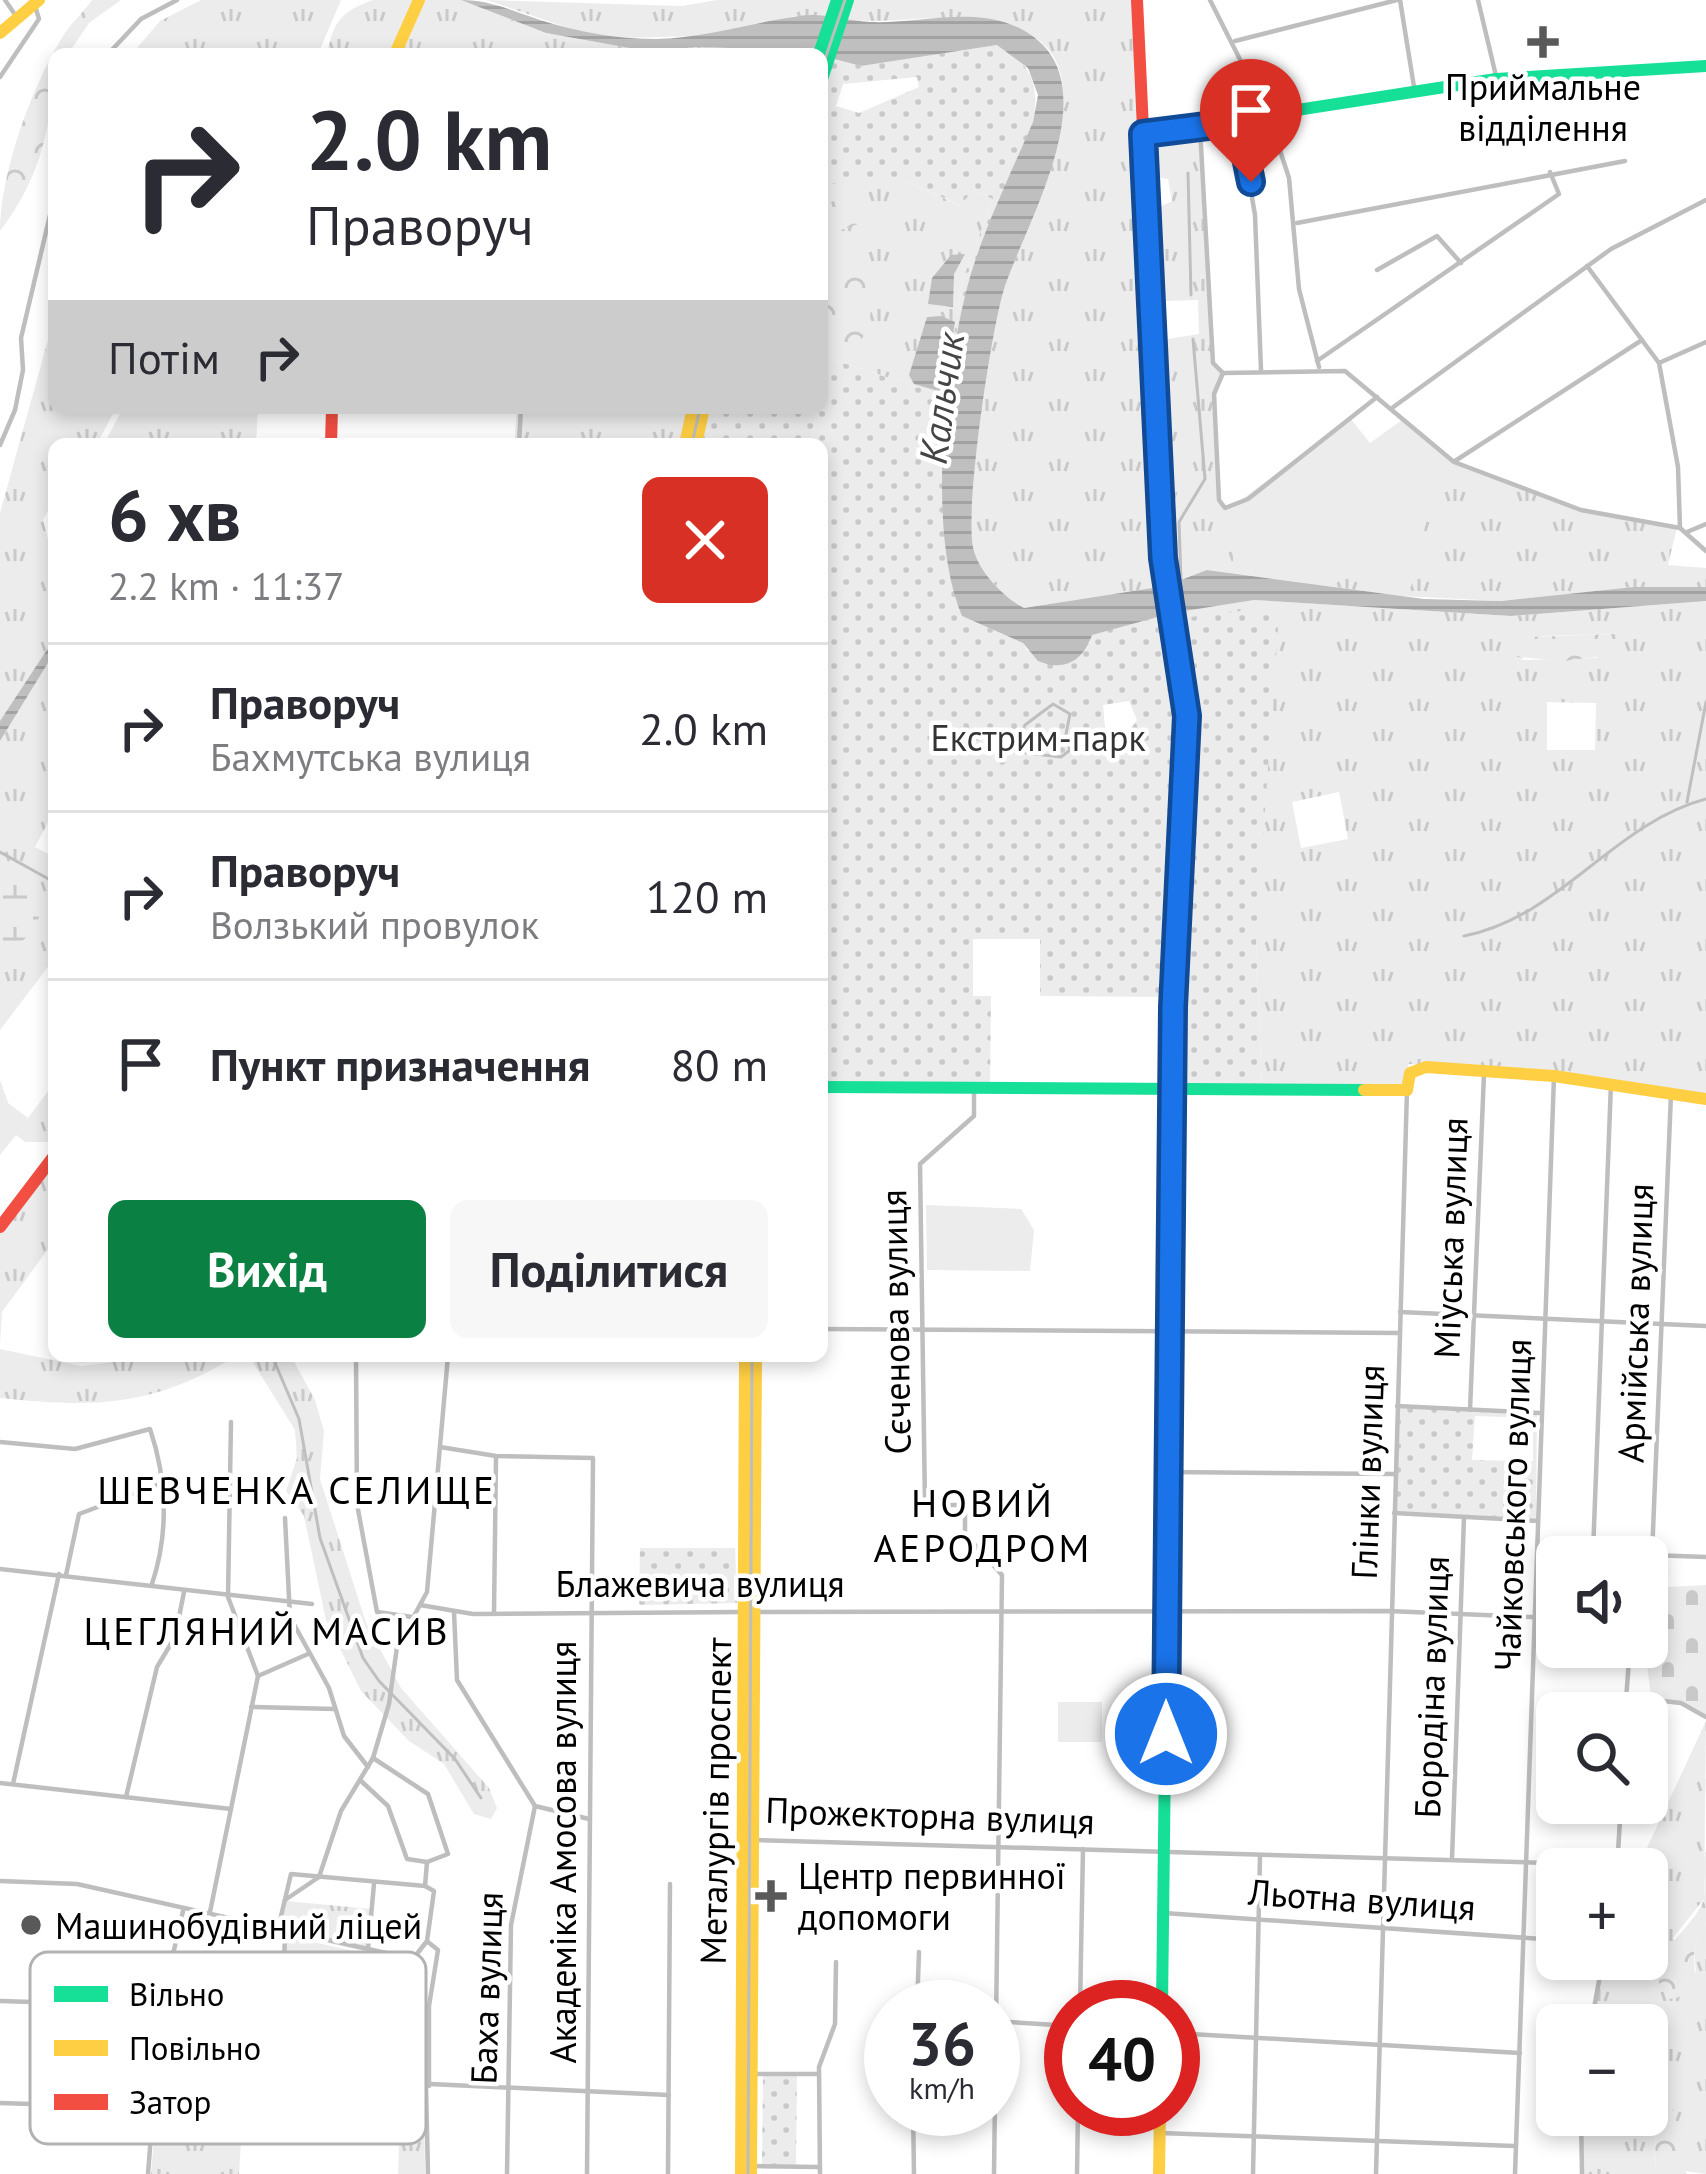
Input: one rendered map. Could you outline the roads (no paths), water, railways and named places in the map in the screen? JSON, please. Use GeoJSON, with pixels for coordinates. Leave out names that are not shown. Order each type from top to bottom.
{"type":"FeatureCollection","features":[{"type":"Feature","properties":{"kind":"street"},"geometry":{"type":"LineString","coordinates":[[4,0],[18,19]]}},
{"type":"Feature","properties":{"kind":"street"},"geometry":{"type":"LineString","coordinates":[[114,48],[147,14],[177,0]]}},
{"type":"Feature","properties":{"kind":"street"},"geometry":{"type":"LineString","coordinates":[[821,48],[837,0]]}},
{"type":"Feature","properties":{"kind":"street"},"geometry":{"type":"LineString","coordinates":[[828,62],[848,0]]}},
{"type":"Feature","properties":{"kind":"street"},"geometry":{"type":"LineString","coordinates":[[1137,0],[1166,580],[1187,716],[1172,1088],[1163,1980]]}},
{"type":"Feature","properties":{"kind":"street"},"geometry":{"type":"LineString","coordinates":[[1210,0],[1269,117],[1298,223],[1299,289],[1318,364]]}},
{"type":"Feature","properties":{"kind":"street"},"geometry":{"type":"LineString","coordinates":[[1234,41],[1398,0],[1415,93]]}},
{"type":"Feature","properties":{"kind":"street"},"geometry":{"type":"LineString","coordinates":[[1478,0],[1496,79]]}},
{"type":"Feature","properties":{"kind":"street"},"geometry":{"type":"LineString","coordinates":[[0,33],[37,2]]}},
{"type":"Feature","properties":{"kind":"street"},"geometry":{"type":"LineString","coordinates":[[0,77],[33,34],[39,19],[37,2]]}},
{"type":"Feature","properties":{"kind":"street"},"geometry":{"type":"LineString","coordinates":[[398,48],[417,5]]}},
{"type":"Feature","properties":{"kind":"street"},"geometry":{"type":"LineString","coordinates":[[1143,134],[1496,79],[1706,66]]}},
{"type":"Feature","properties":{"kind":"street"},"geometry":{"type":"LineString","coordinates":[[1239,122],[1255,215],[1261,370]]}},
{"type":"Feature","properties":{"kind":"street"},"geometry":{"type":"LineString","coordinates":[[1201,128],[1213,363],[1223,373],[1318,364],[1354,375],[1454,462],[1557,503],[1684,530],[1706,524]]}},
{"type":"Feature","properties":{"kind":"street"},"geometry":{"type":"LineString","coordinates":[[1298,223],[1624,160]]}},
{"type":"Feature","properties":{"kind":"street"},"geometry":{"type":"LineString","coordinates":[[1318,364],[1559,194],[1550,172]]}},
{"type":"Feature","properties":{"kind":"street"},"geometry":{"type":"LineString","coordinates":[[1392,408],[1639,230],[1706,200]]}},
{"type":"Feature","properties":{"kind":"street"},"geometry":{"type":"LineString","coordinates":[[0,445],[15,410],[24,361],[21,338],[48,223]]}},
{"type":"Feature","properties":{"kind":"street"},"geometry":{"type":"LineString","coordinates":[[1377,270],[1436,236],[1461,263]]}},
{"type":"Feature","properties":{"kind":"street"},"geometry":{"type":"LineString","coordinates":[[1587,266],[1659,363],[1684,530],[1706,551]]}},
{"type":"Feature","properties":{"kind":"street"},"geometry":{"type":"LineString","coordinates":[[1454,462],[1642,340]]}},
{"type":"Feature","properties":{"kind":"street"},"geometry":{"type":"LineString","coordinates":[[1659,363],[1706,342]]}},
{"type":"Feature","properties":{"kind":"street"},"geometry":{"type":"LineString","coordinates":[[1223,373],[1214,406],[1219,500],[1225,508],[1248,499],[1378,396]]}},
{"type":"Feature","properties":{"kind":"street"},"geometry":{"type":"LineString","coordinates":[[828,1087],[1407,1090],[1410,1073],[1418,1068],[1554,1076],[1706,1099]]}},
{"type":"Feature","properties":{"kind":"street","name":"Міуська вулиця"},"geometry":{"type":"LineString","coordinates":[[1470,1410],[1484,1069]]}},
{"type":"Feature","properties":{"kind":"street","name":"Чайковського вулиця"},"geometry":{"type":"LineString","coordinates":[[1538,1536],[1538,1414],[1554,1076]]}},
{"type":"Feature","properties":{"kind":"street"},"geometry":{"type":"LineString","coordinates":[[1594,1536],[1611,1083]]}},
{"type":"Feature","properties":{"kind":"street","name":"Сєченова вулиця"},"geometry":{"type":"LineString","coordinates":[[974,1088],[974,1116],[920,1164],[925,1505],[964,1505],[965,1534],[1002,1575],[997,1980]]}},
{"type":"Feature","properties":{"kind":"street","name":"Глінки вулиця"},"geometry":{"type":"LineString","coordinates":[[1376,2174],[1388,1611],[1407,1090]]}},
{"type":"Feature","properties":{"kind":"street","name":"Армійська вулиця"},"geometry":{"type":"LineString","coordinates":[[1653,1536],[1671,1094]]}},
{"type":"Feature","properties":{"kind":"street"},"geometry":{"type":"LineString","coordinates":[[0,1228],[48,1168]]}},
{"type":"Feature","properties":{"kind":"street"},"geometry":{"type":"LineString","coordinates":[[1400,1312],[1706,1326]]}},
{"type":"Feature","properties":{"kind":"street"},"geometry":{"type":"LineString","coordinates":[[828,1329],[1399,1333]]}},
{"type":"Feature","properties":{"kind":"street"},"geometry":{"type":"LineString","coordinates":[[356,1362],[357,1504],[377,1612],[413,1617]]}},
{"type":"Feature","properties":{"kind":"street"},"geometry":{"type":"LineString","coordinates":[[285,1900],[320,1877],[341,1811],[373,1758],[389,1704],[393,1656],[428,1587],[447,1362]]}},
{"type":"Feature","properties":{"kind":"street","name":"Металургів проспект"},"geometry":{"type":"LineString","coordinates":[[746,1362],[753,1612]]}},
{"type":"Feature","properties":{"kind":"street","name":"Металургів проспект"},"geometry":{"type":"LineString","coordinates":[[746,2170],[756,1362]]}},
{"type":"Feature","properties":{"kind":"street","name":"Міуська вулиця"},"geometry":{"type":"LineString","coordinates":[[1396,1406],[1538,1414]]}},
{"type":"Feature","properties":{"kind":"street"},"geometry":{"type":"LineString","coordinates":[[209,1917],[258,1676],[228,1597],[231,1422]]}},
{"type":"Feature","properties":{"kind":"street"},"geometry":{"type":"LineString","coordinates":[[0,1442],[74,1449],[150,1430],[162,1470],[159,1484],[165,1538],[152,1585]]}},
{"type":"Feature","properties":{"kind":"street"},"geometry":{"type":"LineString","coordinates":[[440,1448],[496,1456],[494,1613]]}},
{"type":"Feature","properties":{"kind":"street","name":"Академіка Амосова вулиця"},"geometry":{"type":"LineString","coordinates":[[496,1456],[593,1458],[587,2174]]}},
{"type":"Feature","properties":{"kind":"street"},"geometry":{"type":"LineString","coordinates":[[1168,1472],[1394,1474]]}},
{"type":"Feature","properties":{"kind":"street"},"geometry":{"type":"LineString","coordinates":[[13,1784],[79,1514],[159,1484]]}},
{"type":"Feature","properties":{"kind":"street","name":"Бородіна вулиця"},"geometry":{"type":"LineString","coordinates":[[1392,1513],[1538,1521]]}},
{"type":"Feature","properties":{"kind":"street","name":"Бородіна вулиця"},"geometry":{"type":"LineString","coordinates":[[1452,1858],[1464,1517]]}},
{"type":"Feature","properties":{"kind":"street"},"geometry":{"type":"LineString","coordinates":[[285,1518],[290,1617],[344,1736],[368,1767]]}},
{"type":"Feature","properties":{"kind":"street"},"geometry":{"type":"LineString","coordinates":[[1668,1556],[1706,1557]]}},
{"type":"Feature","properties":{"kind":"street"},"geometry":{"type":"LineString","coordinates":[[0,1569],[312,1604]]}},
{"type":"Feature","properties":{"kind":"street"},"geometry":{"type":"LineString","coordinates":[[126,1797],[157,1667],[175,1637],[184,1592]]}},
{"type":"Feature","properties":{"kind":"street","name":"Чайковського вулиця"},"geometry":{"type":"LineString","coordinates":[[1515,2174],[1536,1595]]}},
{"type":"Feature","properties":{"kind":"street","name":"Блажевича вулиця"},"geometry":{"type":"LineString","coordinates":[[420,1605],[494,1613],[1388,1611],[1535,1617]]}},
{"type":"Feature","properties":{"kind":"street"},"geometry":{"type":"LineString","coordinates":[[454,1612],[457,1680],[535,1806],[589,1819]]}},
{"type":"Feature","properties":{"kind":"street"},"geometry":{"type":"LineString","coordinates":[[258,1676],[308,1654]]}},
{"type":"Feature","properties":{"kind":"street"},"geometry":{"type":"LineString","coordinates":[[1668,1702],[1706,1717]]}},
{"type":"Feature","properties":{"kind":"street"},"geometry":{"type":"LineString","coordinates":[[251,1707],[335,1709]]}},
{"type":"Feature","properties":{"kind":"street"},"geometry":{"type":"LineString","coordinates":[[360,1780],[388,1806],[406,1859],[427,1862],[448,1854],[435,1805],[420,1785],[373,1758]]}},
{"type":"Feature","properties":{"kind":"street"},"geometry":{"type":"LineString","coordinates":[[0,1783],[231,1809]]}},
{"type":"Feature","properties":{"kind":"street","name":"Баха вулиця"},"geometry":{"type":"LineString","coordinates":[[507,2174],[511,1925],[535,1806]]}},
{"type":"Feature","properties":{"kind":"street","name":"Прожекторна вулиця"},"geometry":{"type":"LineString","coordinates":[[749,1840],[1536,1863]]}},
{"type":"Feature","properties":{"kind":"street"},"geometry":{"type":"LineString","coordinates":[[1081,1980],[1083,1849]]}},
{"type":"Feature","properties":{"kind":"street"},"geometry":{"type":"LineString","coordinates":[[1253,2174],[1260,1853]]}},
{"type":"Feature","properties":{"kind":"street"},"geometry":{"type":"LineString","coordinates":[[425,1886],[427,1862]]}},
{"type":"Feature","properties":{"kind":"street"},"geometry":{"type":"LineString","coordinates":[[281,1952],[291,1874],[425,1886],[434,1891],[427,1941],[418,1952]]}},
{"type":"Feature","properties":{"kind":"street"},"geometry":{"type":"LineString","coordinates":[[0,1881],[77,1884],[364,1952]]}},
{"type":"Feature","properties":{"kind":"street"},"geometry":{"type":"LineString","coordinates":[[369,1952],[374,1884]]}},
{"type":"Feature","properties":{"kind":"street"},"geometry":{"type":"LineString","coordinates":[[668,2174],[670,1884]]}},
{"type":"Feature","properties":{"kind":"street"},"geometry":{"type":"LineString","coordinates":[[174,1952],[183,1911]]}},
{"type":"Feature","properties":{"kind":"street","name":"Льотна вулиця"},"geometry":{"type":"LineString","coordinates":[[1164,1913],[1536,1938]]}},
{"type":"Feature","properties":{"kind":"street"},"geometry":{"type":"LineString","coordinates":[[427,1941],[438,1951],[429,2006],[428,2174]]}},
{"type":"Feature","properties":{"kind":"street"},"geometry":{"type":"LineString","coordinates":[[918,1980],[919,1952]]}},
{"type":"Feature","properties":{"kind":"street"},"geometry":{"type":"LineString","coordinates":[[746,2170],[819,2170],[819,2074],[836,2024],[836,1962]]}},
{"type":"Feature","properties":{"kind":"street"},"geometry":{"type":"LineString","coordinates":[[0,2001],[30,2002]]}},
{"type":"Feature","properties":{"kind":"street"},"geometry":{"type":"LineString","coordinates":[[1200,2035],[1520,2053]]}},
{"type":"Feature","properties":{"kind":"street"},"geometry":{"type":"LineString","coordinates":[[747,2074],[819,2074]]}},
{"type":"Feature","properties":{"kind":"street"},"geometry":{"type":"LineString","coordinates":[[427,2086],[669,2095]]}},
{"type":"Feature","properties":{"kind":"street"},"geometry":{"type":"LineString","coordinates":[[0,2103],[30,2104]]}},
{"type":"Feature","properties":{"kind":"street"},"geometry":{"type":"LineString","coordinates":[[1200,2135],[1516,2146]]}},
{"type":"Feature","properties":{"kind":"street"},"geometry":{"type":"LineString","coordinates":[[913,2136],[914,2174]]}},
{"type":"Feature","properties":{"kind":"street","name":"Сєченова вулиця"},"geometry":{"type":"LineString","coordinates":[[994,2136],[994,2174]]}},
{"type":"Feature","properties":{"kind":"street"},"geometry":{"type":"LineString","coordinates":[[1077,2174],[1078,2136]]}},
{"type":"Feature","properties":{"kind":"street"},"geometry":{"type":"LineString","coordinates":[[1159,2174],[1160,2136]]}},
{"type":"Feature","properties":{"kind":"street"},"geometry":{"type":"LineString","coordinates":[[1581,2136],[1582,2174]]}},
{"type":"Feature","properties":{"kind":"street"},"geometry":{"type":"LineString","coordinates":[[148,2174],[151,2144]]}},
{"type":"Feature","properties":{"kind":"waterway"},"geometry":{"type":"LineString","coordinates":[[1188,173],[1191,295]]}},
{"type":"Feature","properties":{"kind":"waterway"},"geometry":{"type":"LineString","coordinates":[[1181,580],[1179,522],[1205,479],[1193,339]]}},
{"type":"Feature","properties":{"kind":"waterway"},"geometry":{"type":"LineString","coordinates":[[1687,802],[1706,702]]}},
{"type":"Feature","properties":{"kind":"waterway"},"geometry":{"type":"LineString","coordinates":[[1066,734],[1070,714],[1053,704],[1025,725],[1019,739],[1026,753],[1061,757],[1070,750],[1066,737]]}},
{"type":"Feature","properties":{"kind":"waterway"},"geometry":{"type":"LineString","coordinates":[[1464,936],[1529,910],[1643,828],[1706,799]]}},
{"type":"Feature","properties":{"kind":"waterway"},"geometry":{"type":"LineString","coordinates":[[0,852],[48,879]]}},
{"type":"Feature","properties":{"kind":"waterway"},"geometry":{"type":"LineString","coordinates":[[275,1362],[299,1419],[320,1538],[363,1658],[379,1681],[455,1759],[481,1798]]}},
{"type":"Feature","properties":{"kind":"tram line"},"geometry":{"type":"LineString","coordinates":[[828,50],[845,0]]}},
{"type":"Feature","properties":{"kind":"tram line"},"geometry":{"type":"LineString","coordinates":[[693,438],[699,414]]}},
{"type":"Feature","properties":{"kind":"tram line"},"geometry":{"type":"LineString","coordinates":[[748,2174],[752,1362]]}},
{"type":"Feature","properties":{"kind":"place","name":"Приймальне відділення"},"geometry":{"type":"Point","coordinates":[1543,42]}},
{"type":"Feature","properties":{"kind":"place","name":"Центр первинної допомоги"},"geometry":{"type":"Point","coordinates":[771,1896]}},
{"type":"Feature","properties":{"kind":"place","name":"Машинобудівний ліцей"},"geometry":{"type":"Point","coordinates":[31,1925]}},
{"type":"Feature","properties":{"kind":"district","name":"ШЕВЧЕНКА СЕЛИЩЕ"},"geometry":{"type":"Point","coordinates":[297,1489]}},
{"type":"Feature","properties":{"kind":"district","name":"НОВИЙ АЕРОДРОМ"},"geometry":{"type":"Point","coordinates":[983,1524]}},
{"type":"Feature","properties":{"kind":"district","name":"ЦЕГЛЯНИЙ МАСИВ"},"geometry":{"type":"Point","coordinates":[267,1630]}},
{"type":"Feature","properties":{"kind":"water label","name":"Кальчик"},"geometry":{"type":"Point","coordinates":[941,398]}},
{"type":"Feature","properties":{"kind":"park label","name":"Екстрим-парк"},"geometry":{"type":"Point","coordinates":[1038,737]}}]}
